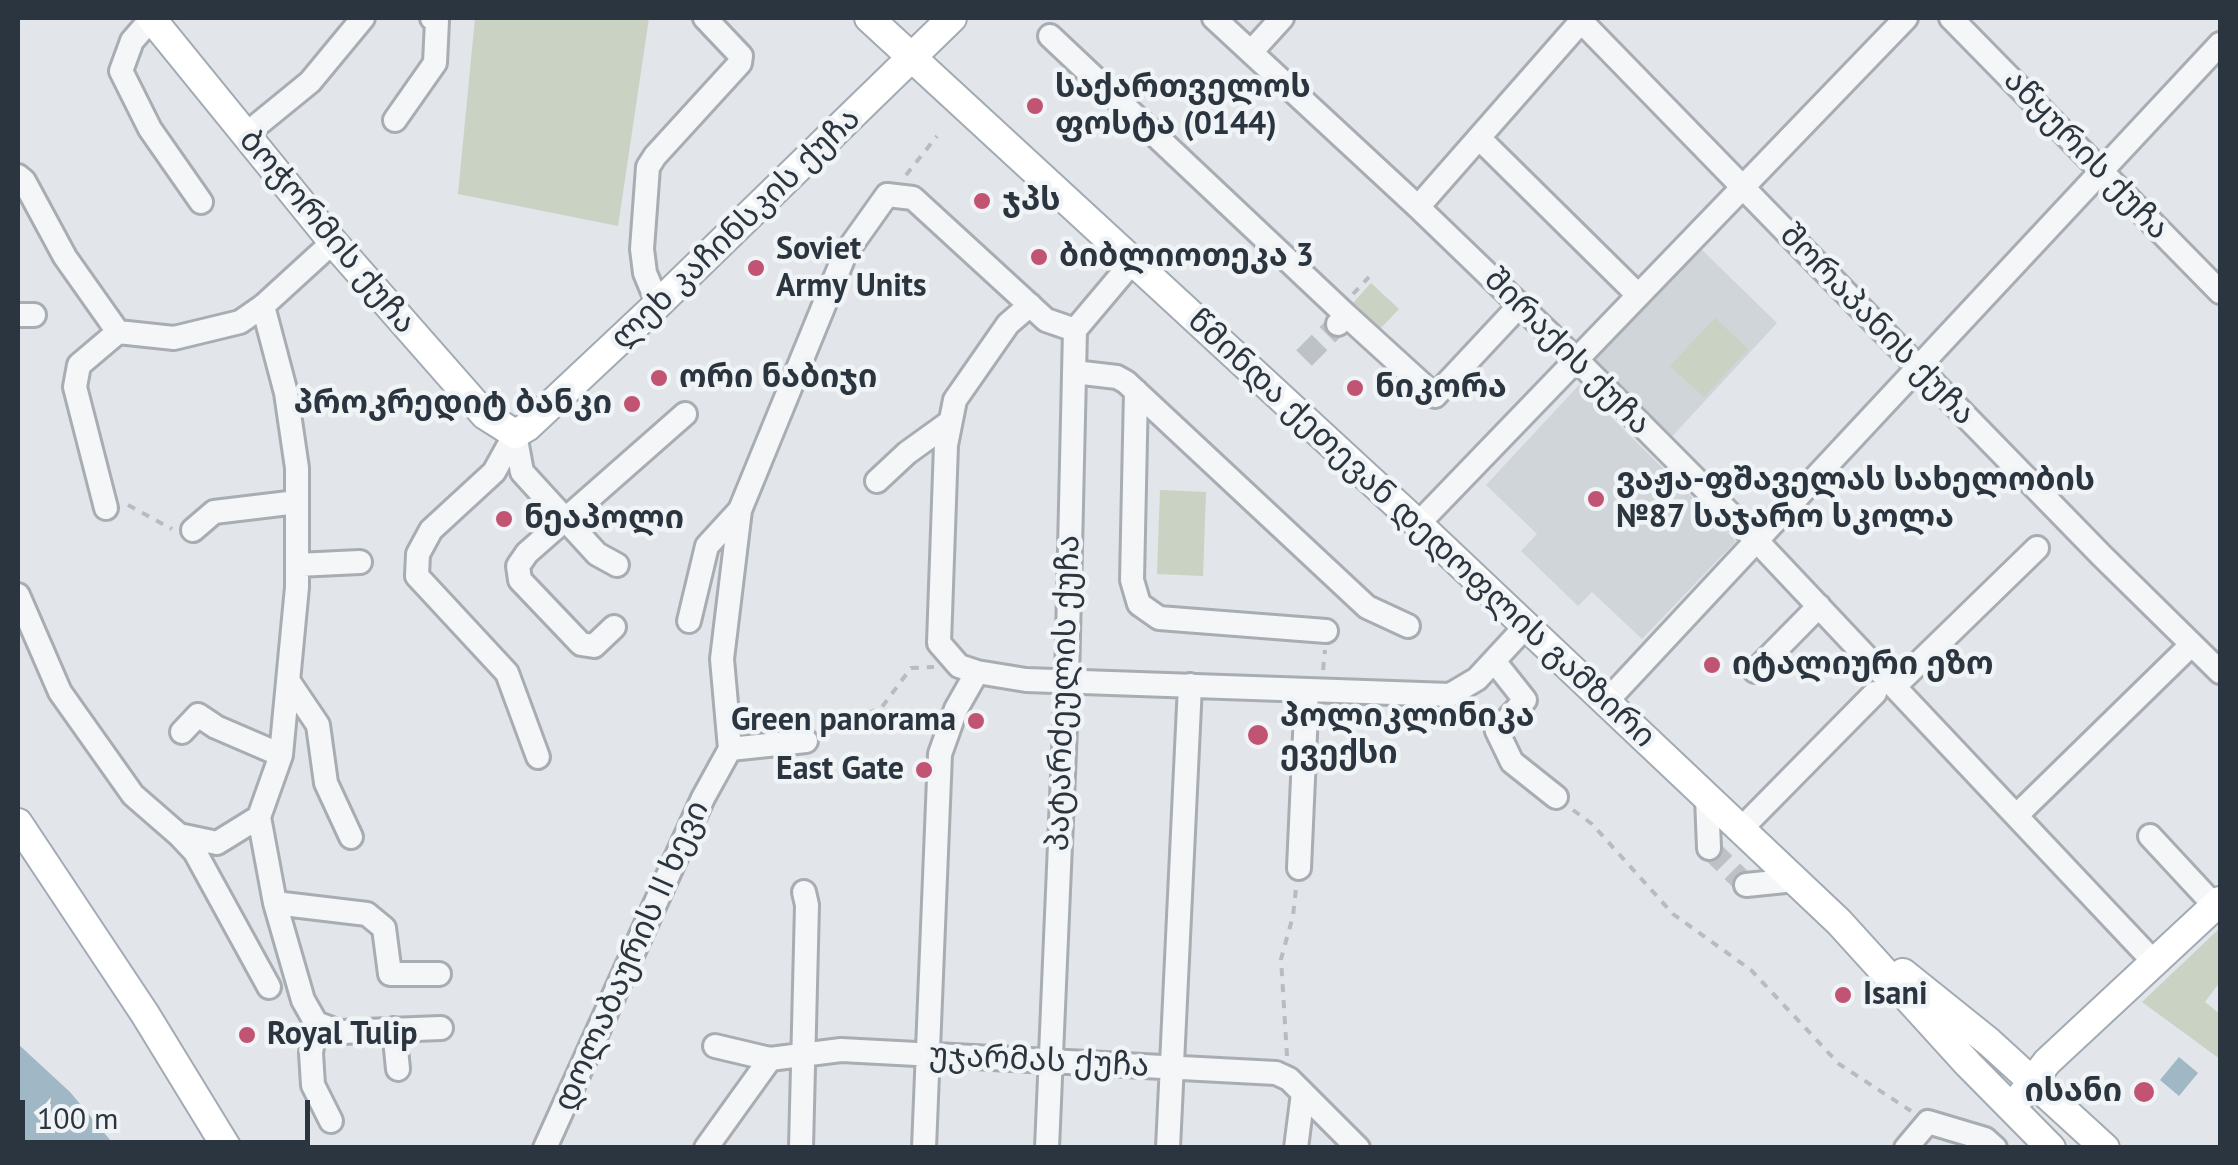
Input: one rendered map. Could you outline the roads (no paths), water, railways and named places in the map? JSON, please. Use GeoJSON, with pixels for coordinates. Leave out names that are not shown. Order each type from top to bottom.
{"type":"FeatureCollection","features":[{"type":"Feature","properties":{"kind":"main road","name":"ბოჭორმის ქუჩა"},"geometry":{"type":"LineString","coordinates":[[151,18],[332,242],[485,415],[515,434]]}},
{"type":"Feature","properties":{"kind":"main road","name":"წმინდა ქეთევან დედოფლის გამზირი"},"geometry":{"type":"LineString","coordinates":[[868,18],[1418,524],[1839,922],[2032,1080],[2105,1148]]}},
{"type":"Feature","properties":{"kind":"main road","name":"ლეხ კაჩინსკის ქუჩა"},"geometry":{"type":"LineString","coordinates":[[515,434],[658,304],[952,18]]}},
{"type":"Feature","properties":{"kind":"main road"},"geometry":{"type":"LineString","coordinates":[[18,823],[146,1014],[227,1148]]}},
{"type":"Feature","properties":{"kind":"main road"},"geometry":{"type":"LineString","coordinates":[[2015,1112],[2032,1080],[2218,904]]}},
{"type":"Feature","properties":{"kind":"main road","name":"წმინდა ქეთევან დედოფლის გამზირი"},"geometry":{"type":"LineString","coordinates":[[1839,922],[2050,1148]]}},
{"type":"Feature","properties":{"kind":"street"},"geometry":{"type":"LineString","coordinates":[[151,18],[132,41],[121,72],[150,130],[201,202]]}},
{"type":"Feature","properties":{"kind":"street"},"geometry":{"type":"LineString","coordinates":[[245,135],[310,82],[362,18]]}},
{"type":"Feature","properties":{"kind":"street"},"geometry":{"type":"LineString","coordinates":[[395,120],[436,63],[438,21],[432,18]]}},
{"type":"Feature","properties":{"kind":"street"},"geometry":{"type":"LineString","coordinates":[[658,304],[644,273],[642,249],[648,167],[740,63],[741,56],[704,18]]}},
{"type":"Feature","properties":{"kind":"street","name":"შირაქის ქუჩა"},"geometry":{"type":"LineString","coordinates":[[1214,18],[1520,305],[1757,541],[1819,606],[1885,689],[2017,815],[2154,962]]}},
{"type":"Feature","properties":{"kind":"street"},"geometry":{"type":"LineString","coordinates":[[1251,52],[1282,18]]}},
{"type":"Feature","properties":{"kind":"street"},"geometry":{"type":"LineString","coordinates":[[1418,524],[1906,18]]}},
{"type":"Feature","properties":{"kind":"street","name":"აწყურის ქუჩა"},"geometry":{"type":"LineString","coordinates":[[1951,18],[2220,292]]}},
{"type":"Feature","properties":{"kind":"street"},"geometry":{"type":"LineString","coordinates":[[1418,207],[1581,19]]}},
{"type":"Feature","properties":{"kind":"street","name":"შორაპანის ქუჩა"},"geometry":{"type":"LineString","coordinates":[[1581,19],[2220,672]]}},
{"type":"Feature","properties":{"kind":"street"},"geometry":{"type":"LineString","coordinates":[[1050,36],[1342,315],[1435,396],[1520,305]]}},
{"type":"Feature","properties":{"kind":"street"},"geometry":{"type":"LineString","coordinates":[[1606,702],[2220,44]]}},
{"type":"Feature","properties":{"kind":"street"},"geometry":{"type":"LineString","coordinates":[[1479,138],[1638,296]]}},
{"type":"Feature","properties":{"kind":"street"},"geometry":{"type":"LineString","coordinates":[[18,176],[65,257],[118,332]]}},
{"type":"Feature","properties":{"kind":"street"},"geometry":{"type":"LineString","coordinates":[[806,741],[725,757],[722,660],[740,510],[845,254],[888,194],[913,198],[1046,320],[1075,330],[1134,260]]}},
{"type":"Feature","properties":{"kind":"street"},"geometry":{"type":"LineString","coordinates":[[104,499],[75,387],[79,366],[118,332],[174,338],[240,322],[263,306],[332,242]]}},
{"type":"Feature","properties":{"kind":"street"},"geometry":{"type":"LineString","coordinates":[[263,306],[286,394],[298,468],[297,565],[289,682],[281,755],[260,818],[275,902],[304,1000],[316,1022],[340,1032],[441,1028]]}},
{"type":"Feature","properties":{"kind":"street"},"geometry":{"type":"LineString","coordinates":[[1030,306],[1008,324],[955,400],[946,445],[939,643],[968,669],[1026,680],[1450,695],[1477,679],[1526,626]]}},
{"type":"Feature","properties":{"kind":"street","name":"პატარძეულის ქუჩა"},"geometry":{"type":"LineString","coordinates":[[1048,1148],[1067,681],[1075,330]]}},
{"type":"Feature","properties":{"kind":"street"},"geometry":{"type":"LineString","coordinates":[[1074,372],[1117,377],[1136,391],[1367,607],[1408,626]]}},
{"type":"Feature","properties":{"kind":"street"},"geometry":{"type":"LineString","coordinates":[[1136,391],[1132,580],[1138,604],[1159,618],[1326,632]]}},
{"type":"Feature","properties":{"kind":"street"},"geometry":{"type":"LineString","coordinates":[[614,627],[594,646],[581,644],[520,580],[518,566],[527,553],[685,414]]}},
{"type":"Feature","properties":{"kind":"street"},"geometry":{"type":"LineString","coordinates":[[878,481],[907,453],[950,422]]}},
{"type":"Feature","properties":{"kind":"street"},"geometry":{"type":"LineString","coordinates":[[515,434],[522,472],[597,554],[618,565]]}},
{"type":"Feature","properties":{"kind":"street"},"geometry":{"type":"LineString","coordinates":[[515,434],[494,472],[431,530],[418,554],[417,576],[506,674],[538,756]]}},
{"type":"Feature","properties":{"kind":"street"},"geometry":{"type":"LineString","coordinates":[[193,530],[214,512],[296,502]]}},
{"type":"Feature","properties":{"kind":"street"},"geometry":{"type":"LineString","coordinates":[[689,621],[707,546],[740,510]]}},
{"type":"Feature","properties":{"kind":"street"},"geometry":{"type":"LineString","coordinates":[[1741,829],[2036,548]]}},
{"type":"Feature","properties":{"kind":"street"},"geometry":{"type":"LineString","coordinates":[[297,565],[360,562]]}},
{"type":"Feature","properties":{"kind":"street"},"geometry":{"type":"LineString","coordinates":[[18,595],[60,692],[133,795],[195,852],[269,988]]}},
{"type":"Feature","properties":{"kind":"street"},"geometry":{"type":"LineString","coordinates":[[1755,671],[1819,606]]}},
{"type":"Feature","properties":{"kind":"street"},"geometry":{"type":"LineString","coordinates":[[2017,815],[2191,645]]}},
{"type":"Feature","properties":{"kind":"street"},"geometry":{"type":"LineString","coordinates":[[1494,661],[1525,700],[1497,731],[1512,762],[1556,797]]}},
{"type":"Feature","properties":{"kind":"street"},"geometry":{"type":"LineString","coordinates":[[924,1148],[940,754],[968,669]]}},
{"type":"Feature","properties":{"kind":"street"},"geometry":{"type":"LineString","coordinates":[[289,682],[318,725],[326,783],[351,837]]}},
{"type":"Feature","properties":{"kind":"street"},"geometry":{"type":"LineString","coordinates":[[1168,1148],[1190,685]]}},
{"type":"Feature","properties":{"kind":"street"},"geometry":{"type":"LineString","coordinates":[[1298,868],[1306,690]]}},
{"type":"Feature","properties":{"kind":"street"},"geometry":{"type":"LineString","coordinates":[[182,732],[198,715],[216,728],[281,755]]}},
{"type":"Feature","properties":{"kind":"street","name":"დოლაბაურის II ხევი"},"geometry":{"type":"LineString","coordinates":[[545,1148],[725,757]]}},
{"type":"Feature","properties":{"kind":"street"},"geometry":{"type":"LineString","coordinates":[[1707,797],[1709,848]]}},
{"type":"Feature","properties":{"kind":"street"},"geometry":{"type":"LineString","coordinates":[[179,835],[216,843],[260,818]]}},
{"type":"Feature","properties":{"kind":"street"},"geometry":{"type":"LineString","coordinates":[[2150,836],[2218,904]]}},
{"type":"Feature","properties":{"kind":"street"},"geometry":{"type":"LineString","coordinates":[[1746,885],[1794,880]]}},
{"type":"Feature","properties":{"kind":"street"},"geometry":{"type":"LineString","coordinates":[[801,1148],[807,904],[804,892]]}},
{"type":"Feature","properties":{"kind":"street"},"geometry":{"type":"LineString","coordinates":[[275,902],[367,914],[384,928],[390,974],[439,974]]}},
{"type":"Feature","properties":{"kind":"street"},"geometry":{"type":"LineString","coordinates":[[316,1022],[310,1053],[314,1085],[332,1121]]}},
{"type":"Feature","properties":{"kind":"street"},"geometry":{"type":"LineString","coordinates":[[394,1029],[398,1069]]}},
{"type":"Feature","properties":{"kind":"street","name":"უჯარმას ქუჩა"},"geometry":{"type":"LineString","coordinates":[[715,1046],[770,1059],[841,1050],[1276,1072],[1296,1086]]}},
{"type":"Feature","properties":{"kind":"street"},"geometry":{"type":"LineString","coordinates":[[706,1148],[770,1059]]}},
{"type":"Feature","properties":{"kind":"street"},"geometry":{"type":"LineString","coordinates":[[1296,1086],[1296,1148]]}},
{"type":"Feature","properties":{"kind":"street"},"geometry":{"type":"LineString","coordinates":[[1296,1086],[1358,1148]]}},
{"type":"Feature","properties":{"kind":"street"},"geometry":{"type":"LineString","coordinates":[[1906,1148],[1928,1122],[1990,1143],[2015,1112]]}},
{"type":"Feature","properties":{"kind":"water"},"geometry":{"type":"Polygon","coordinates":[[[18,1044],[70,1092],[116,1147],[18,1147],[18,1044]]]}},
{"type":"Feature","properties":{"kind":"water"},"geometry":{"type":"Polygon","coordinates":[[[2179,1057],[2198,1073],[2179,1096],[2160,1080],[2179,1057]]]}},
{"type":"Feature","properties":{"kind":"tunnel"},"geometry":{"type":"LineString","coordinates":[[1304,358],[1337,325]]}},
{"type":"Feature","properties":{"kind":"tunnel"},"geometry":{"type":"LineString","coordinates":[[1709,848],[1746,885]]}},
{"type":"Feature","properties":{"kind":"place","name":"საქართველოს ფოსტა (0144)"},"geometry":{"type":"Point","coordinates":[1035,106]}},
{"type":"Feature","properties":{"kind":"place","name":"ჯპს"},"geometry":{"type":"Point","coordinates":[982,201]}},
{"type":"Feature","properties":{"kind":"place","name":"ბიბლიოთეკა 3"},"geometry":{"type":"Point","coordinates":[1039,257]}},
{"type":"Feature","properties":{"kind":"place","name":"Soviet Army Units"},"geometry":{"type":"Point","coordinates":[756,268]}},
{"type":"Feature","properties":{"kind":"place","name":"ორი ნაბიჯი"},"geometry":{"type":"Point","coordinates":[659,378]}},
{"type":"Feature","properties":{"kind":"place","name":"ნიკორა"},"geometry":{"type":"Point","coordinates":[1355,388]}},
{"type":"Feature","properties":{"kind":"place","name":"პროკრედიტ ბანკი"},"geometry":{"type":"Point","coordinates":[632,404]}},
{"type":"Feature","properties":{"kind":"place","name":"ვაჟა-ფშაველას სახელობის №87 საჯარო სკოლა"},"geometry":{"type":"Point","coordinates":[1596,499]}},
{"type":"Feature","properties":{"kind":"place","name":"ნეაპოლი"},"geometry":{"type":"Point","coordinates":[504,519]}},
{"type":"Feature","properties":{"kind":"place","name":"იტალიური ეზო"},"geometry":{"type":"Point","coordinates":[1712,665]}},
{"type":"Feature","properties":{"kind":"place","name":"Green panorama"},"geometry":{"type":"Point","coordinates":[976,721]}},
{"type":"Feature","properties":{"kind":"place","name":"პოლიკლინიკა ევექსი"},"geometry":{"type":"Point","coordinates":[1258,735]}},
{"type":"Feature","properties":{"kind":"place","name":"East Gate"},"geometry":{"type":"Point","coordinates":[924,770]}},
{"type":"Feature","properties":{"kind":"place","name":"Isani"},"geometry":{"type":"Point","coordinates":[1843,995]}},
{"type":"Feature","properties":{"kind":"place","name":"Royal Tulip"},"geometry":{"type":"Point","coordinates":[247,1035]}},
{"type":"Feature","properties":{"kind":"place","name":"ისანი"},"geometry":{"type":"Point","coordinates":[2144,1092]}}]}
